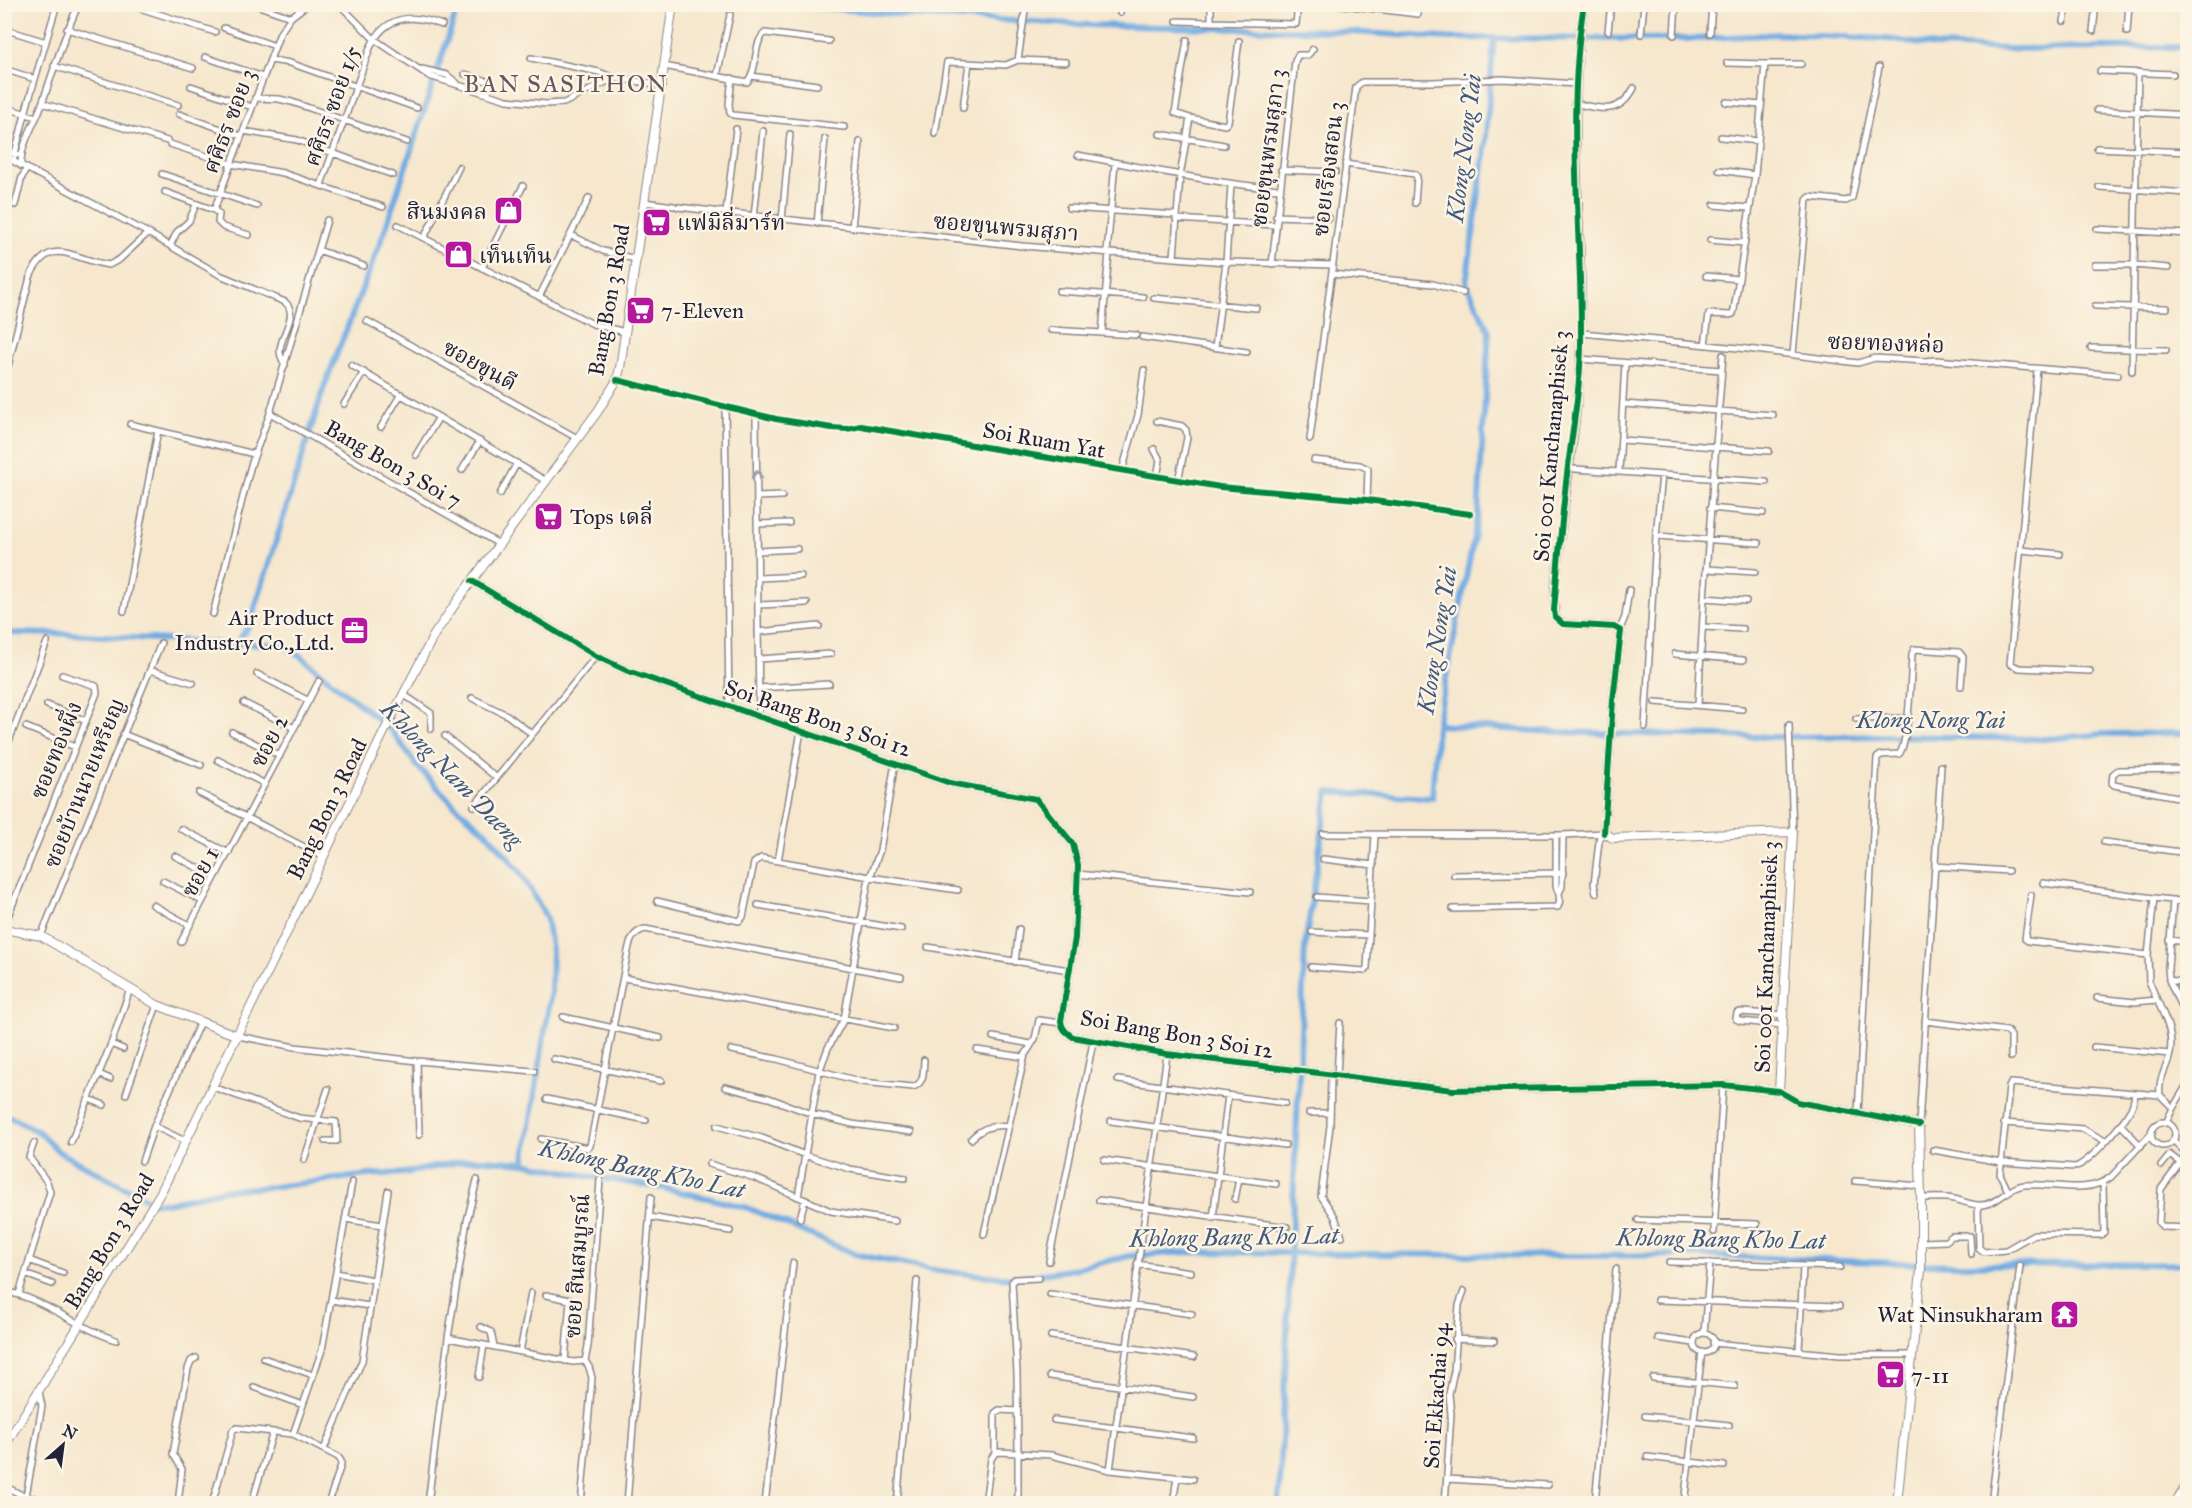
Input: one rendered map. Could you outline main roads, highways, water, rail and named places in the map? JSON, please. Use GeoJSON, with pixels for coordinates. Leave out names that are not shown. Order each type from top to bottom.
{"type":"FeatureCollection","features":[{"type":"Feature","properties":{"kind":"waterway"},"geometry":{"type":"LineString","coordinates":[[236,644],[250,624],[324,387],[384,233],[459,4]]}},
{"type":"Feature","properties":{"kind":"waterway"},"geometry":{"type":"LineString","coordinates":[[777,4],[907,15],[1089,25],[1334,31],[1447,38],[1695,39],[1777,34],[1886,39],[1936,46],[2009,49],[2188,47]]}},
{"type":"Feature","properties":{"kind":"waterway","name":"Klong Nong Yai"},"geometry":{"type":"LineString","coordinates":[[1494,38],[1484,158],[1466,283],[1489,331],[1478,516],[1437,725],[1555,732],[1767,737],[1897,736],[2044,739],[2104,734],[2188,733]]}},
{"type":"Feature","properties":{"kind":"waterway","name":"Khlong Nam Daeng"},"geometry":{"type":"LineString","coordinates":[[4,633],[281,644],[299,655],[391,730],[418,767],[454,805],[486,832],[521,873],[546,917],[552,952],[551,992],[524,1163]]}},
{"type":"Feature","properties":{"kind":"waterway"},"geometry":{"type":"LineString","coordinates":[[1279,1504],[1305,946],[1328,792],[1432,798],[1437,725]]}},
{"type":"Feature","properties":{"kind":"waterway","name":"Khlong Bang Kho Lat"},"geometry":{"type":"LineString","coordinates":[[4,1114],[39,1132],[59,1152],[152,1202],[167,1203],[224,1190],[405,1173],[469,1160],[524,1163],[663,1188],[748,1208],[855,1254],[939,1271],[1012,1278],[1069,1270],[1129,1256],[1190,1252],[1689,1255],[1952,1265],[2188,1264]]}},
{"type":"Feature","properties":{"kind":"place","name":"สินมงคล"},"geometry":{"type":"Point","coordinates":[508,211]}},
{"type":"Feature","properties":{"kind":"place","name":"แฟมิลี่มาร์ท"},"geometry":{"type":"Point","coordinates":[656,222]}},
{"type":"Feature","properties":{"kind":"place","name":"เท็นเท็น"},"geometry":{"type":"Point","coordinates":[458,255]}},
{"type":"Feature","properties":{"kind":"place","name":"7-Eleven"},"geometry":{"type":"Point","coordinates":[640,310]}},
{"type":"Feature","properties":{"kind":"place","name":"Tops เดลี่"},"geometry":{"type":"Point","coordinates":[549,516]}},
{"type":"Feature","properties":{"kind":"place","name":"Air Product Industry Co.,Ltd."},"geometry":{"type":"Point","coordinates":[355,630]}},
{"type":"Feature","properties":{"kind":"place","name":"Wat Ninsukharam"},"geometry":{"type":"Point","coordinates":[2064,1314]}},
{"type":"Feature","properties":{"kind":"place","name":"7-11"},"geometry":{"type":"Point","coordinates":[1890,1375]}},
{"type":"Feature","properties":{"kind":"district","name":"BAN SASITHON"},"geometry":{"type":"Point","coordinates":[566,84]}}]}
